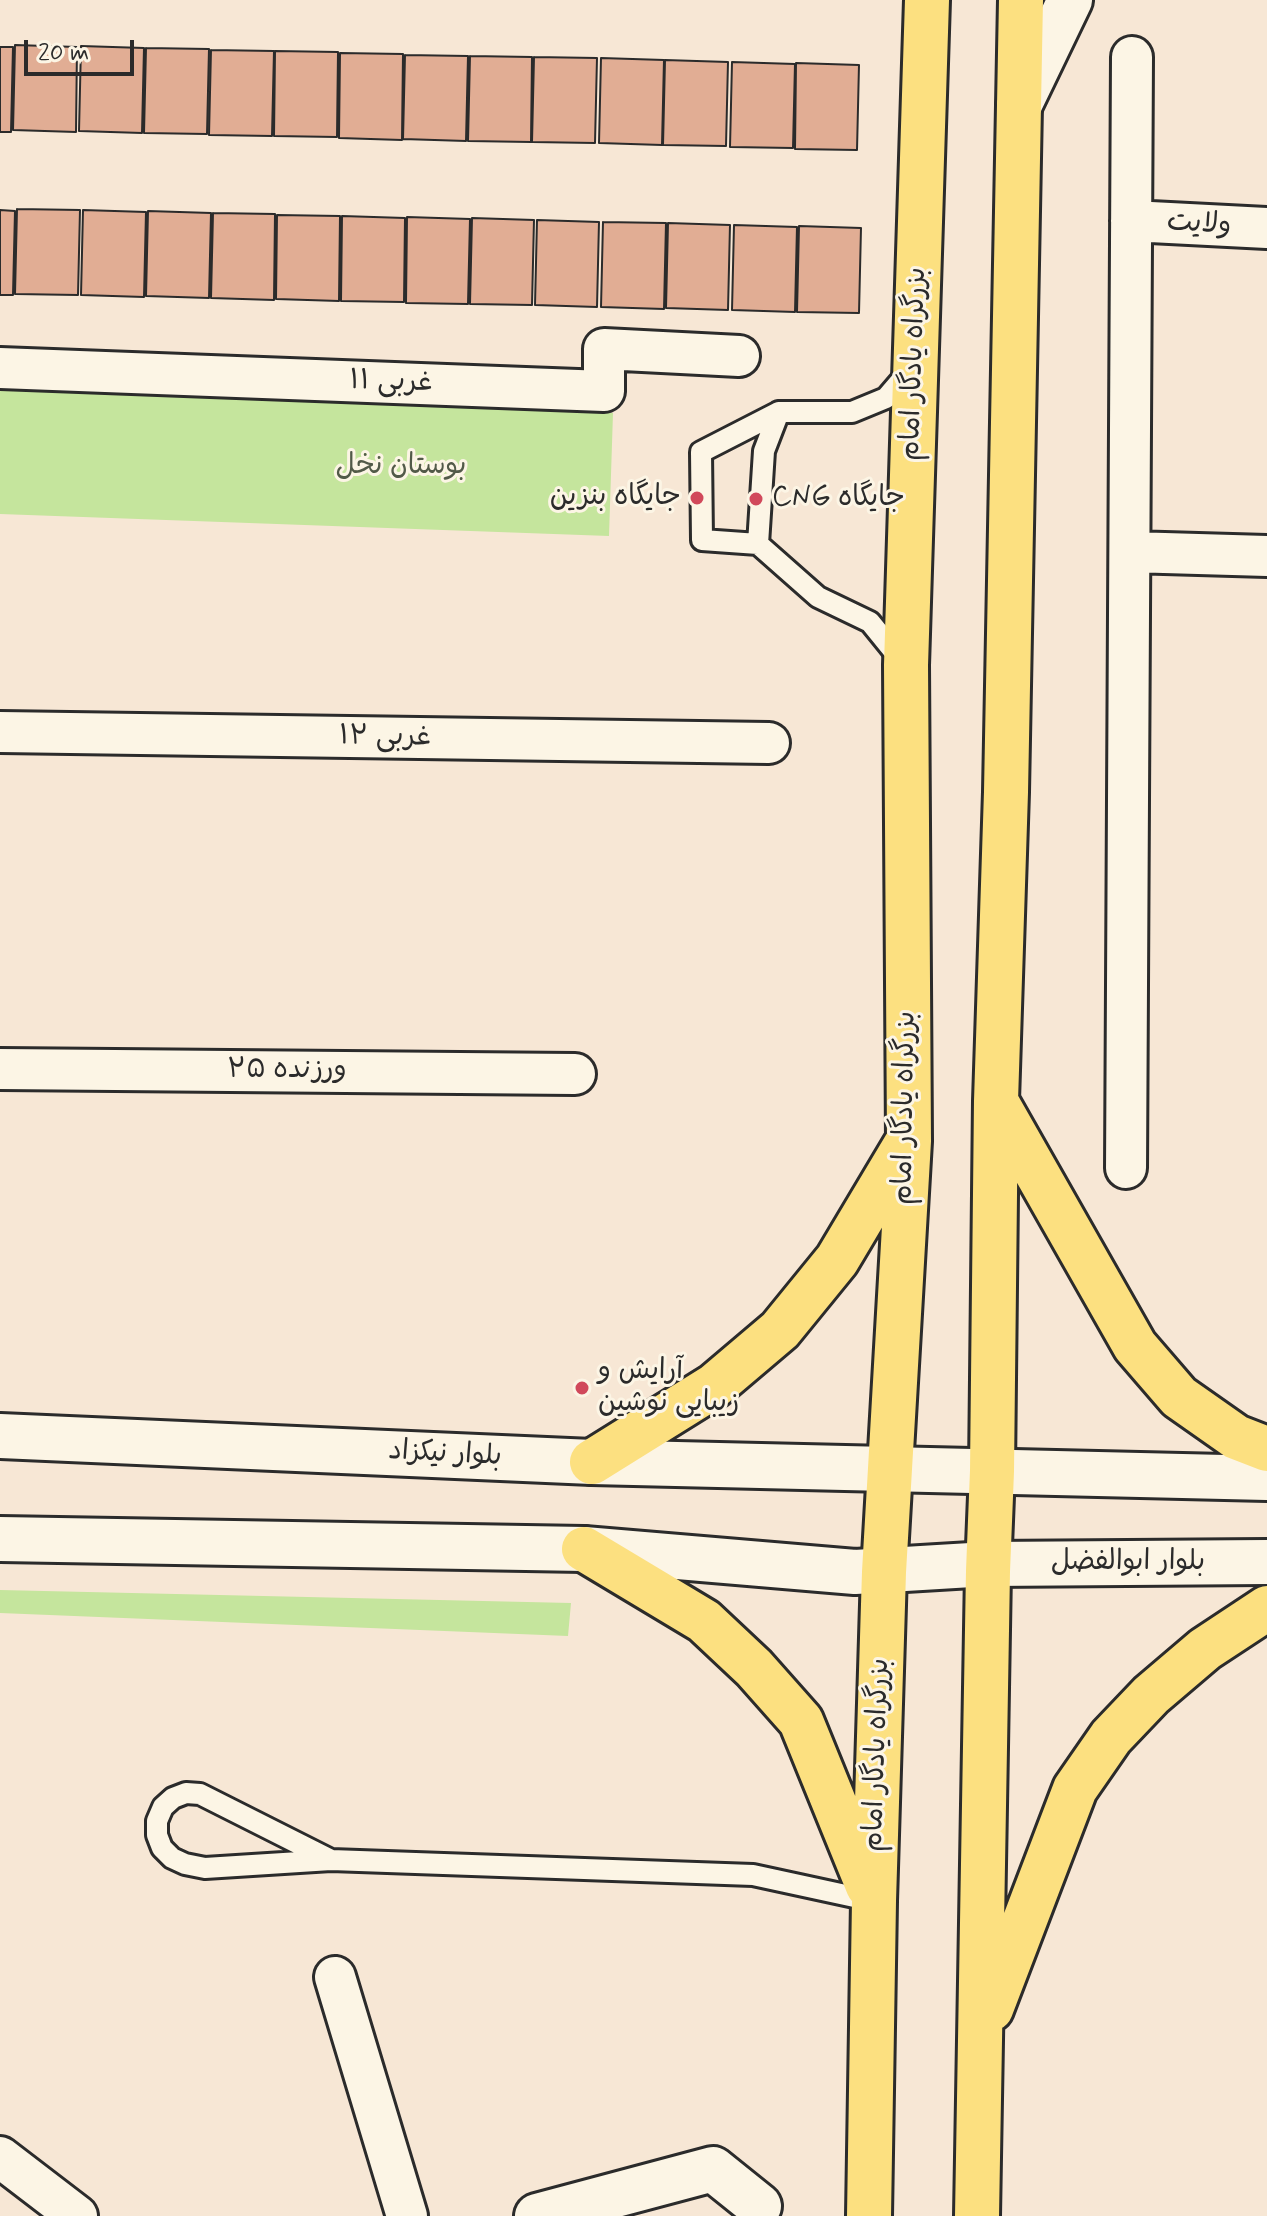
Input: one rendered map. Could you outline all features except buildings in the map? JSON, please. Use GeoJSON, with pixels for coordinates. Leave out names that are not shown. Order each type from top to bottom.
{"type":"FeatureCollection","features":[{"type":"Feature","properties":{"kind":"highway","name":"بزرگراه یادگار امام"},"geometry":{"type":"LineString","coordinates":[[869,2216],[884,1572],[909,1141],[906,665],[927,0]]}},
{"type":"Feature","properties":{"kind":"highway"},"geometry":{"type":"LineString","coordinates":[[977,2216],[996,1101],[1006,777],[1021,0]]}},
{"type":"Feature","properties":{"kind":"highway"},"geometry":{"type":"LineString","coordinates":[[996,1101],[1135,1346],[1179,1397],[1236,1437],[1267,1449]]}},
{"type":"Feature","properties":{"kind":"highway"},"geometry":{"type":"LineString","coordinates":[[592,1462],[714,1386],[780,1330],[837,1260],[909,1141]]}},
{"type":"Feature","properties":{"kind":"highway"},"geometry":{"type":"LineString","coordinates":[[584,1549],[704,1621],[754,1668],[801,1721],[874,1901]]}},
{"type":"Feature","properties":{"kind":"highway"},"geometry":{"type":"LineString","coordinates":[[980,2037],[1075,1789],[1111,1737],[1151,1695],[1205,1649],[1267,1608]]}},
{"type":"Feature","properties":{"kind":"main road"},"geometry":{"type":"LineString","coordinates":[[1019,106],[1070,0]]}},
{"type":"Feature","properties":{"kind":"main road","name":"بلوار نیکزاد"},"geometry":{"type":"LineString","coordinates":[[0,1436],[592,1462],[992,1471]]}},
{"type":"Feature","properties":{"kind":"main road"},"geometry":{"type":"LineString","coordinates":[[992,1471],[1267,1478]]}},
{"type":"Feature","properties":{"kind":"main road"},"geometry":{"type":"LineString","coordinates":[[0,1539],[584,1549],[884,1572]]}},
{"type":"Feature","properties":{"kind":"main road","name":"بلوار ابوالفضل"},"geometry":{"type":"LineString","coordinates":[[884,1572],[988,1564],[1267,1562]]}},
{"type":"Feature","properties":{"kind":"main road"},"geometry":{"type":"LineString","coordinates":[[537,2216],[713,2169],[754,2213]]}},
{"type":"Feature","properties":{"kind":"street"},"geometry":{"type":"LineString","coordinates":[[1126,1168],[1132,57]]}},
{"type":"Feature","properties":{"kind":"street","name":"ولایت"},"geometry":{"type":"LineString","coordinates":[[1131,221],[1267,228]]}},
{"type":"Feature","properties":{"kind":"street","name":"غربی ۱۱"},"geometry":{"type":"LineString","coordinates":[[0,368],[604,391],[604,349],[739,356]]}},
{"type":"Feature","properties":{"kind":"street"},"geometry":{"type":"LineString","coordinates":[[1130,552],[1267,556]]}},
{"type":"Feature","properties":{"kind":"street","name":"غربی ۱۲"},"geometry":{"type":"LineString","coordinates":[[0,732],[769,743]]}},
{"type":"Feature","properties":{"kind":"street","name":"ورزنده ۲۵"},"geometry":{"type":"LineString","coordinates":[[0,1069],[575,1074]]}},
{"type":"Feature","properties":{"kind":"street"},"geometry":{"type":"LineString","coordinates":[[335,1977],[407,2216]]}},
{"type":"Feature","properties":{"kind":"street"},"geometry":{"type":"LineString","coordinates":[[0,2157],[77,2216]]}},
{"type":"Feature","properties":{"kind":"lane"},"geometry":{"type":"LineString","coordinates":[[906,665],[870,622],[818,597],[758,544],[702,540],[701,452],[779,412],[852,412],[886,398],[915,364]]}},
{"type":"Feature","properties":{"kind":"lane"},"geometry":{"type":"LineString","coordinates":[[758,544],[764,451],[779,412]]}},
{"type":"Feature","properties":{"kind":"lane"},"geometry":{"type":"LineString","coordinates":[[331,1860],[200,1794],[186,1793],[173,1798],[163,1807],[157,1821],[157,1835],[162,1848],[172,1858],[205,1868],[331,1860],[753,1875],[874,1901]]}},
{"type":"Feature","properties":{"kind":"green space","name":"بوستان نخل"},"geometry":{"type":"Polygon","coordinates":[[[0,390],[613,413],[609,536],[0,514],[0,390]]]}},
{"type":"Feature","properties":{"kind":"green space"},"geometry":{"type":"Polygon","coordinates":[[[0,1590],[571,1603],[568,1636],[0,1613],[0,1590]]]}},
{"type":"Feature","properties":{"kind":"place","name":"جایگاه بنزین"},"geometry":{"type":"Point","coordinates":[697,498]}},
{"type":"Feature","properties":{"kind":"place","name":"CNG جایگاه"},"geometry":{"type":"Point","coordinates":[756,499]}},
{"type":"Feature","properties":{"kind":"place","name":"آرایش و زیبایی نوشین"},"geometry":{"type":"Point","coordinates":[582,1388]}}]}
